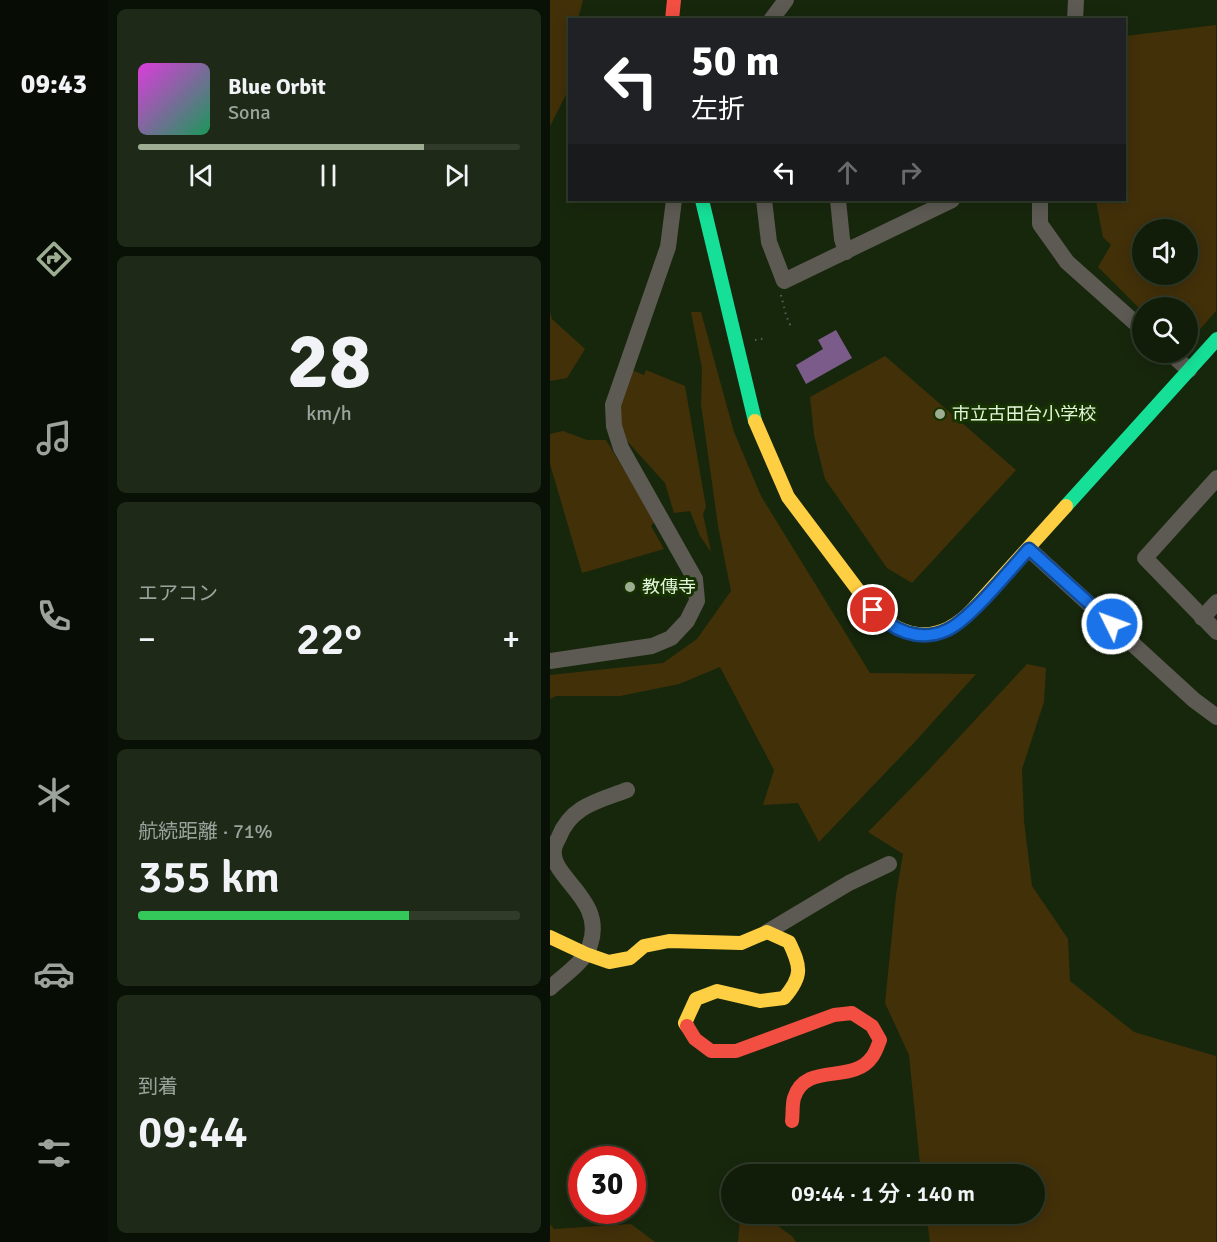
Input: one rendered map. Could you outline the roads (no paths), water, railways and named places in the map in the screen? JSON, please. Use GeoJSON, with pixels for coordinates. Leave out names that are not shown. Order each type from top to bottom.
{"type":"FeatureCollection","features":[{"type":"Feature","properties":{"kind":"street"},"geometry":{"type":"LineString","coordinates":[[672,18],[674,0]]}},
{"type":"Feature","properties":{"kind":"street"},"geometry":{"type":"LineString","coordinates":[[772,18],[786,0]]}},
{"type":"Feature","properties":{"kind":"street"},"geometry":{"type":"LineString","coordinates":[[1075,18],[1076,0]]}},
{"type":"Feature","properties":{"kind":"street"},"geometry":{"type":"LineString","coordinates":[[550,661],[652,646],[671,638],[687,621],[697,601],[695,579],[622,448],[613,426],[613,405],[668,247],[674,201]]}},
{"type":"Feature","properties":{"kind":"street"},"geometry":{"type":"LineString","coordinates":[[702,201],[754,420],[772,466],[794,505],[878,616],[898,630],[916,635],[947,630],[962,620],[1029,549],[1216,339]]}},
{"type":"Feature","properties":{"kind":"street"},"geometry":{"type":"LineString","coordinates":[[764,201],[769,242],[784,281],[950,201]]}},
{"type":"Feature","properties":{"kind":"street"},"geometry":{"type":"LineString","coordinates":[[838,201],[842,239],[846,252]]}},
{"type":"Feature","properties":{"kind":"street"},"geometry":{"type":"LineString","coordinates":[[912,201],[916,216]]}},
{"type":"Feature","properties":{"kind":"street"},"geometry":{"type":"LineString","coordinates":[[1040,201],[1040,224],[1067,262],[1132,320]]}},
{"type":"Feature","properties":{"kind":"street"},"geometry":{"type":"LineString","coordinates":[[1181,363],[1189,370]]}},
{"type":"Feature","properties":{"kind":"street"},"geometry":{"type":"LineString","coordinates":[[1216,478],[1145,558],[1216,632]]}},
{"type":"Feature","properties":{"kind":"street"},"geometry":{"type":"LineString","coordinates":[[1029,549],[1194,700],[1216,717]]}},
{"type":"Feature","properties":{"kind":"street"},"geometry":{"type":"LineString","coordinates":[[1202,618],[1216,602]]}},
{"type":"Feature","properties":{"kind":"street"},"geometry":{"type":"LineString","coordinates":[[550,988],[586,954],[591,944],[593,929],[590,913],[582,894],[558,867],[554,851],[565,823],[582,808],[627,790]]}},
{"type":"Feature","properties":{"kind":"street"},"geometry":{"type":"LineString","coordinates":[[550,936],[586,954],[609,962],[630,958],[644,946],[669,941],[741,943],[767,932],[849,883],[889,864]]}},
{"type":"Feature","properties":{"kind":"street"},"geometry":{"type":"LineString","coordinates":[[767,932],[789,942],[799,963],[795,985],[784,998],[760,1001],[716,992],[696,999],[685,1023],[695,1040],[711,1051],[736,1051],[835,1015],[852,1013],[872,1026],[880,1040],[872,1058],[851,1072],[817,1074],[799,1085],[792,1103],[792,1121]]}},
{"type":"Feature","properties":{"kind":"place","name":"市立古田台小学校"},"geometry":{"type":"Point","coordinates":[940,414]}},
{"type":"Feature","properties":{"kind":"place","name":"教傳寺"},"geometry":{"type":"Point","coordinates":[630,587]}}]}
